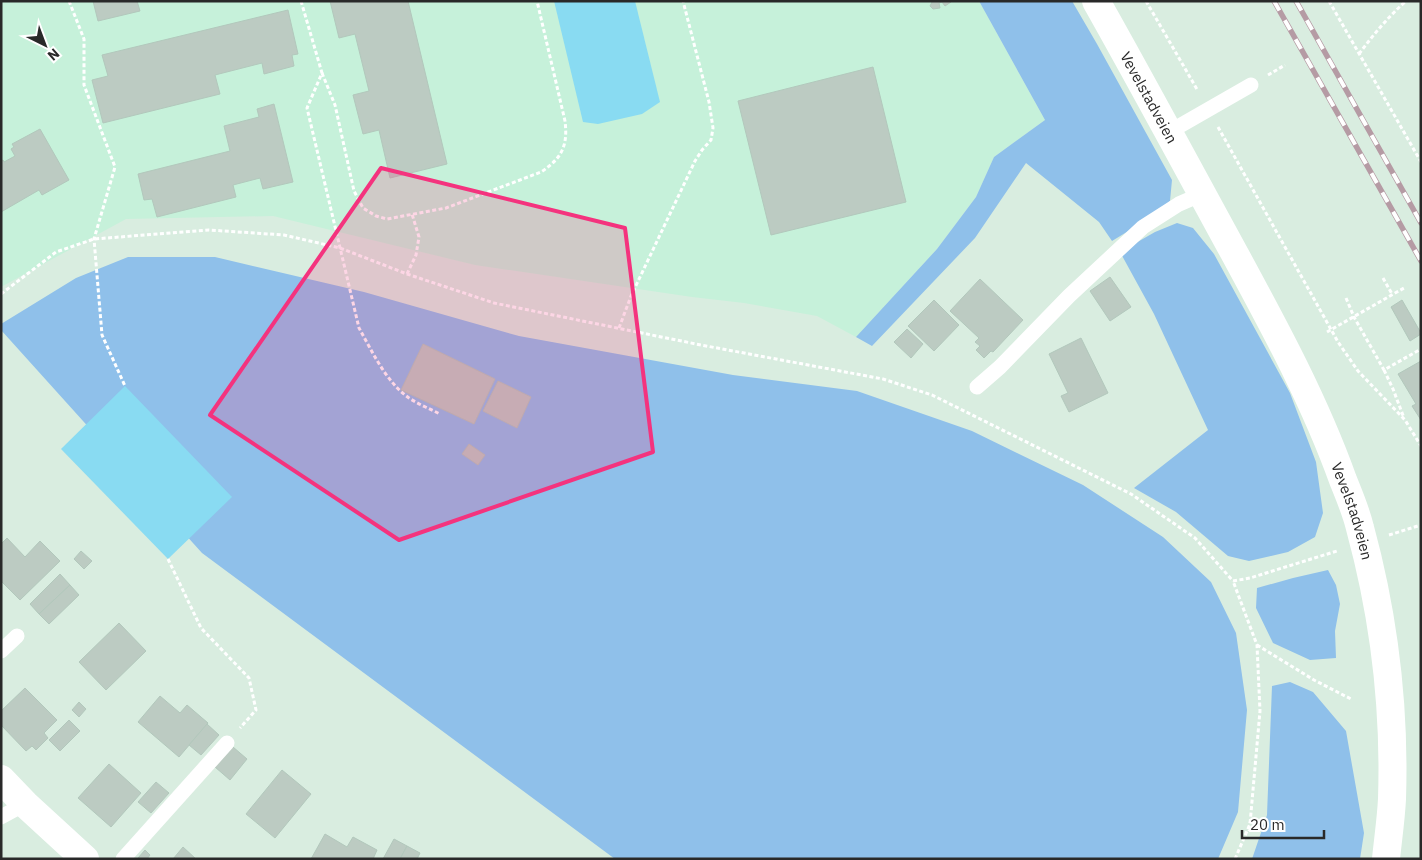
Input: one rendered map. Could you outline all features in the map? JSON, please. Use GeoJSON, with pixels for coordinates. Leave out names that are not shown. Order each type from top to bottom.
{"type":"FeatureCollection","features":[{"type":"Feature","properties":{"kind":"main road","name":"Vevelstadveien"},"geometry":{"type":"LineString","coordinates":[[1096,1],[1169,132],[1296,370],[1332,448],[1360,526],[1379,606],[1390,698],[1392,800],[1386,859]]}},
{"type":"Feature","properties":{"kind":"main road"},"geometry":{"type":"LineString","coordinates":[[1,779],[25,804],[85,859]]}},
{"type":"Feature","properties":{"kind":"lane"},"geometry":{"type":"LineString","coordinates":[[1169,132],[1251,85]]}},
{"type":"Feature","properties":{"kind":"lane"},"geometry":{"type":"LineString","coordinates":[[977,387],[1069,296],[1143,227],[1179,204],[1202,194]]}},
{"type":"Feature","properties":{"kind":"lane"},"geometry":{"type":"LineString","coordinates":[[1,652],[17,636]]}},
{"type":"Feature","properties":{"kind":"lane"},"geometry":{"type":"LineString","coordinates":[[124,859],[227,743]]}},
{"type":"Feature","properties":{"kind":"lane"},"geometry":{"type":"LineString","coordinates":[[1,817],[25,804]]}},
{"type":"Feature","properties":{"kind":"path"},"geometry":{"type":"LineString","coordinates":[[69,1],[84,39],[84,85],[115,167],[94,239],[102,335],[125,386]]}},
{"type":"Feature","properties":{"kind":"path"},"geometry":{"type":"LineString","coordinates":[[301,1],[322,73],[335,105],[354,190],[363,208],[376,216],[387,218],[446,208],[541,172],[552,165],[560,155],[567,135],[565,121],[537,1]]}},
{"type":"Feature","properties":{"kind":"path"},"geometry":{"type":"LineString","coordinates":[[619,328],[631,296],[695,161],[711,140],[713,128],[709,102],[683,1]]}},
{"type":"Feature","properties":{"kind":"path"},"geometry":{"type":"LineString","coordinates":[[1146,1],[1338,342],[1358,371],[1404,420],[1421,446]]}},
{"type":"Feature","properties":{"kind":"path"},"geometry":{"type":"LineString","coordinates":[[1329,1],[1421,162]]}},
{"type":"Feature","properties":{"kind":"path"},"geometry":{"type":"LineString","coordinates":[[1360,54],[1383,24],[1406,1]]}},
{"type":"Feature","properties":{"kind":"path"},"geometry":{"type":"LineString","coordinates":[[322,73],[307,108],[360,328],[390,380],[408,398],[440,414]]}},
{"type":"Feature","properties":{"kind":"path"},"geometry":{"type":"LineString","coordinates":[[407,274],[416,255],[419,236],[412,214]]}},
{"type":"Feature","properties":{"kind":"path"},"geometry":{"type":"LineString","coordinates":[[1,294],[56,252],[94,239],[208,230],[284,235],[340,248],[407,274],[494,303],[701,345],[884,379],[932,394],[1131,494],[1195,538],[1233,581],[1257,645],[1260,711],[1250,824],[1235,859]]}},
{"type":"Feature","properties":{"kind":"path"},"geometry":{"type":"LineString","coordinates":[[1383,278],[1392,294]]}},
{"type":"Feature","properties":{"kind":"path"},"geometry":{"type":"LineString","coordinates":[[1327,332],[1404,288]]}},
{"type":"Feature","properties":{"kind":"path"},"geometry":{"type":"LineString","coordinates":[[1346,298],[1354,317],[1384,370],[1404,420]]}},
{"type":"Feature","properties":{"kind":"path"},"geometry":{"type":"LineString","coordinates":[[1384,370],[1421,349]]}},
{"type":"Feature","properties":{"kind":"path"},"geometry":{"type":"LineString","coordinates":[[168,559],[201,628],[248,678],[256,710],[227,743]]}},
{"type":"Feature","properties":{"kind":"path"},"geometry":{"type":"LineString","coordinates":[[1233,581],[1250,578]]}},
{"type":"Feature","properties":{"kind":"path"},"geometry":{"type":"LineString","coordinates":[[1257,645],[1314,680],[1351,699]]}},
{"type":"Feature","properties":{"kind":"highlighted area"},"geometry":{"type":"Polygon","coordinates":[[[381,168],[625,228],[653,452],[399,540],[210,415],[381,168]]]}},
{"type":"Feature","properties":{"kind":"shaded area"},"geometry":{"type":"Polygon","coordinates":[[[1,1],[979,1],[1045,120],[994,157],[976,197],[937,249],[856,337],[817,316],[744,303],[475,265],[273,216],[126,219],[1,287],[1,1]]]}},
{"type":"Feature","properties":{"kind":"shaded area"},"geometry":{"type":"Polygon","coordinates":[[[554,1],[635,1],[660,102],[642,114],[598,124],[583,122],[554,1]]]}},
{"type":"Feature","properties":{"kind":"shaded area"},"geometry":{"type":"Polygon","coordinates":[[[979,1],[1072,1],[1172,180],[1170,201],[1153,216],[1112,241],[1099,222],[1026,163],[975,238],[872,346],[856,337],[937,249],[976,197],[994,157],[1045,120],[979,1]]]}},
{"type":"Feature","properties":{"kind":"shaded area"},"geometry":{"type":"Polygon","coordinates":[[[1177,223],[1193,228],[1214,254],[1290,393],[1316,462],[1323,513],[1315,537],[1288,552],[1249,561],[1228,556],[1176,512],[1134,488],[1208,430],[1154,314],[1120,252],[1155,232],[1177,223]]]}},
{"type":"Feature","properties":{"kind":"shaded area"},"geometry":{"type":"Polygon","coordinates":[[[128,257],[215,257],[364,292],[519,336],[733,375],[857,391],[972,431],[1083,485],[1163,537],[1211,582],[1236,633],[1247,710],[1238,812],[1218,859],[615,859],[202,553],[1,330],[1,324],[76,278],[128,257]]]}},
{"type":"Feature","properties":{"kind":"shaded area"},"geometry":{"type":"Polygon","coordinates":[[[125,386],[232,497],[168,559],[61,449],[125,386]]]}},
{"type":"Feature","properties":{"kind":"shaded area"},"geometry":{"type":"Polygon","coordinates":[[[1328,570],[1336,585],[1340,604],[1335,631],[1336,658],[1310,660],[1273,643],[1256,608],[1257,588],[1328,570]]]}},
{"type":"Feature","properties":{"kind":"shaded area"},"geometry":{"type":"Polygon","coordinates":[[[1290,682],[1313,692],[1346,731],[1364,833],[1360,859],[1252,859],[1267,815],[1272,686],[1290,682]]]}},
{"type":"Feature","properties":{"kind":"building"},"geometry":{"type":"Polygon","coordinates":[[[93,1],[137,1],[140,11],[98,21],[93,1]]]}},
{"type":"Feature","properties":{"kind":"building"},"geometry":{"type":"Polygon","coordinates":[[[330,1],[408,1],[447,164],[390,178],[379,130],[363,134],[353,95],[369,91],[355,34],[339,38],[330,1]]]}},
{"type":"Feature","properties":{"kind":"building"},"geometry":{"type":"Polygon","coordinates":[[[932,1],[951,2],[945,6],[942,2],[939,3],[940,8],[933,9],[930,6],[932,1]]]}},
{"type":"Feature","properties":{"kind":"building"},"geometry":{"type":"Polygon","coordinates":[[[288,10],[298,54],[292,55],[294,66],[264,74],[262,63],[215,75],[220,94],[103,123],[92,80],[108,76],[102,55],[288,10]]]}},
{"type":"Feature","properties":{"kind":"building"},"geometry":{"type":"Polygon","coordinates":[[[873,67],[906,202],[771,235],[738,101],[873,67]]]}},
{"type":"Feature","properties":{"kind":"building"},"geometry":{"type":"Polygon","coordinates":[[[274,104],[293,182],[263,189],[260,178],[233,185],[236,197],[157,217],[152,199],[144,200],[138,174],[230,151],[224,126],[259,117],[257,109],[274,104]]]}},
{"type":"Feature","properties":{"kind":"building"},"geometry":{"type":"Polygon","coordinates":[[[40,129],[69,180],[42,195],[39,190],[1,212],[1,161],[3,160],[4,162],[15,156],[11,149],[14,147],[12,144],[40,129]]]}},
{"type":"Feature","properties":{"kind":"building"},"geometry":{"type":"Polygon","coordinates":[[[1110,277],[1131,307],[1110,321],[1090,291],[1110,277]]]}},
{"type":"Feature","properties":{"kind":"building"},"geometry":{"type":"Polygon","coordinates":[[[980,279],[1023,320],[993,352],[991,351],[984,358],[976,350],[980,346],[975,342],[979,338],[950,311],[980,279]]]}},
{"type":"Feature","properties":{"kind":"building"},"geometry":{"type":"Polygon","coordinates":[[[934,300],[959,325],[934,351],[908,326],[934,300]]]}},
{"type":"Feature","properties":{"kind":"building"},"geometry":{"type":"Polygon","coordinates":[[[1402,300],[1421,333],[1410,341],[1391,307],[1402,300]]]}},
{"type":"Feature","properties":{"kind":"building"},"geometry":{"type":"Polygon","coordinates":[[[907,329],[923,344],[911,358],[894,342],[907,329]]]}},
{"type":"Feature","properties":{"kind":"building"},"geometry":{"type":"Polygon","coordinates":[[[1081,338],[1108,393],[1069,412],[1061,396],[1068,393],[1049,354],[1081,338]]]}},
{"type":"Feature","properties":{"kind":"building"},"geometry":{"type":"Polygon","coordinates":[[[423,344],[495,379],[474,424],[401,390],[423,344]]]}},
{"type":"Feature","properties":{"kind":"building"},"geometry":{"type":"Polygon","coordinates":[[[1421,361],[1421,420],[1412,406],[1416,404],[1398,374],[1421,361]]]}},
{"type":"Feature","properties":{"kind":"building"},"geometry":{"type":"Polygon","coordinates":[[[498,381],[531,397],[517,428],[483,411],[498,381]]]}},
{"type":"Feature","properties":{"kind":"building"},"geometry":{"type":"Polygon","coordinates":[[[469,444],[485,455],[478,465],[462,454],[469,444]]]}},
{"type":"Feature","properties":{"kind":"building"},"geometry":{"type":"Polygon","coordinates":[[[7,538],[25,557],[40,541],[60,561],[20,600],[1,581],[1,544],[7,538]]]}},
{"type":"Feature","properties":{"kind":"building"},"geometry":{"type":"Polygon","coordinates":[[[81,551],[92,561],[84,569],[74,559],[81,551]]]}},
{"type":"Feature","properties":{"kind":"building"},"geometry":{"type":"Polygon","coordinates":[[[60,574],[70,585],[39,614],[30,604],[60,574]]]}},
{"type":"Feature","properties":{"kind":"building"},"geometry":{"type":"Polygon","coordinates":[[[70,585],[79,595],[49,624],[39,614],[70,585]]]}},
{"type":"Feature","properties":{"kind":"building"},"geometry":{"type":"Polygon","coordinates":[[[119,623],[146,651],[106,690],[79,662],[119,623]]]}},
{"type":"Feature","properties":{"kind":"building"},"geometry":{"type":"Polygon","coordinates":[[[25,688],[57,720],[44,733],[48,738],[36,750],[32,746],[26,751],[1,725],[1,711],[25,688]]]}},
{"type":"Feature","properties":{"kind":"building"},"geometry":{"type":"Polygon","coordinates":[[[160,696],[180,713],[187,705],[208,723],[179,757],[138,722],[160,696]]]}},
{"type":"Feature","properties":{"kind":"building"},"geometry":{"type":"Polygon","coordinates":[[[79,702],[86,709],[79,717],[72,710],[79,702]]]}},
{"type":"Feature","properties":{"kind":"building"},"geometry":{"type":"Polygon","coordinates":[[[69,720],[80,731],[60,751],[49,740],[69,720]]]}},
{"type":"Feature","properties":{"kind":"building"},"geometry":{"type":"Polygon","coordinates":[[[207,724],[219,735],[201,755],[189,745],[207,724]]]}},
{"type":"Feature","properties":{"kind":"building"},"geometry":{"type":"Polygon","coordinates":[[[233,747],[247,759],[230,780],[215,767],[233,747]]]}},
{"type":"Feature","properties":{"kind":"building"},"geometry":{"type":"Polygon","coordinates":[[[109,764],[141,793],[111,827],[78,798],[109,764]]]}},
{"type":"Feature","properties":{"kind":"building"},"geometry":{"type":"Polygon","coordinates":[[[282,770],[311,794],[275,838],[246,814],[282,770]]]}},
{"type":"Feature","properties":{"kind":"building"},"geometry":{"type":"Polygon","coordinates":[[[156,782],[169,793],[151,813],[138,802],[156,782]]]}},
{"type":"Feature","properties":{"kind":"building"},"geometry":{"type":"Polygon","coordinates":[[[325,834],[347,847],[353,837],[377,850],[373,859],[311,859],[325,834]]]}},
{"type":"Feature","properties":{"kind":"building"},"geometry":{"type":"Polygon","coordinates":[[[394,839],[407,846],[400,859],[383,859],[394,839]]]}},
{"type":"Feature","properties":{"kind":"building"},"geometry":{"type":"Polygon","coordinates":[[[407,846],[420,853],[417,859],[400,859],[407,846]]]}},
{"type":"Feature","properties":{"kind":"building"},"geometry":{"type":"Polygon","coordinates":[[[183,847],[196,859],[173,859],[183,847]]]}},
{"type":"Feature","properties":{"kind":"building"},"geometry":{"type":"Polygon","coordinates":[[[145,850],[150,855],[147,859],[139,859],[138,858],[145,850]]]}},
{"type":"Feature","properties":{"kind":"railway"},"geometry":{"type":"LineString","coordinates":[[1274,1],[1421,261]]}},
{"type":"Feature","properties":{"kind":"railway"},"geometry":{"type":"LineString","coordinates":[[1296,1],[1421,223]]}}]}
